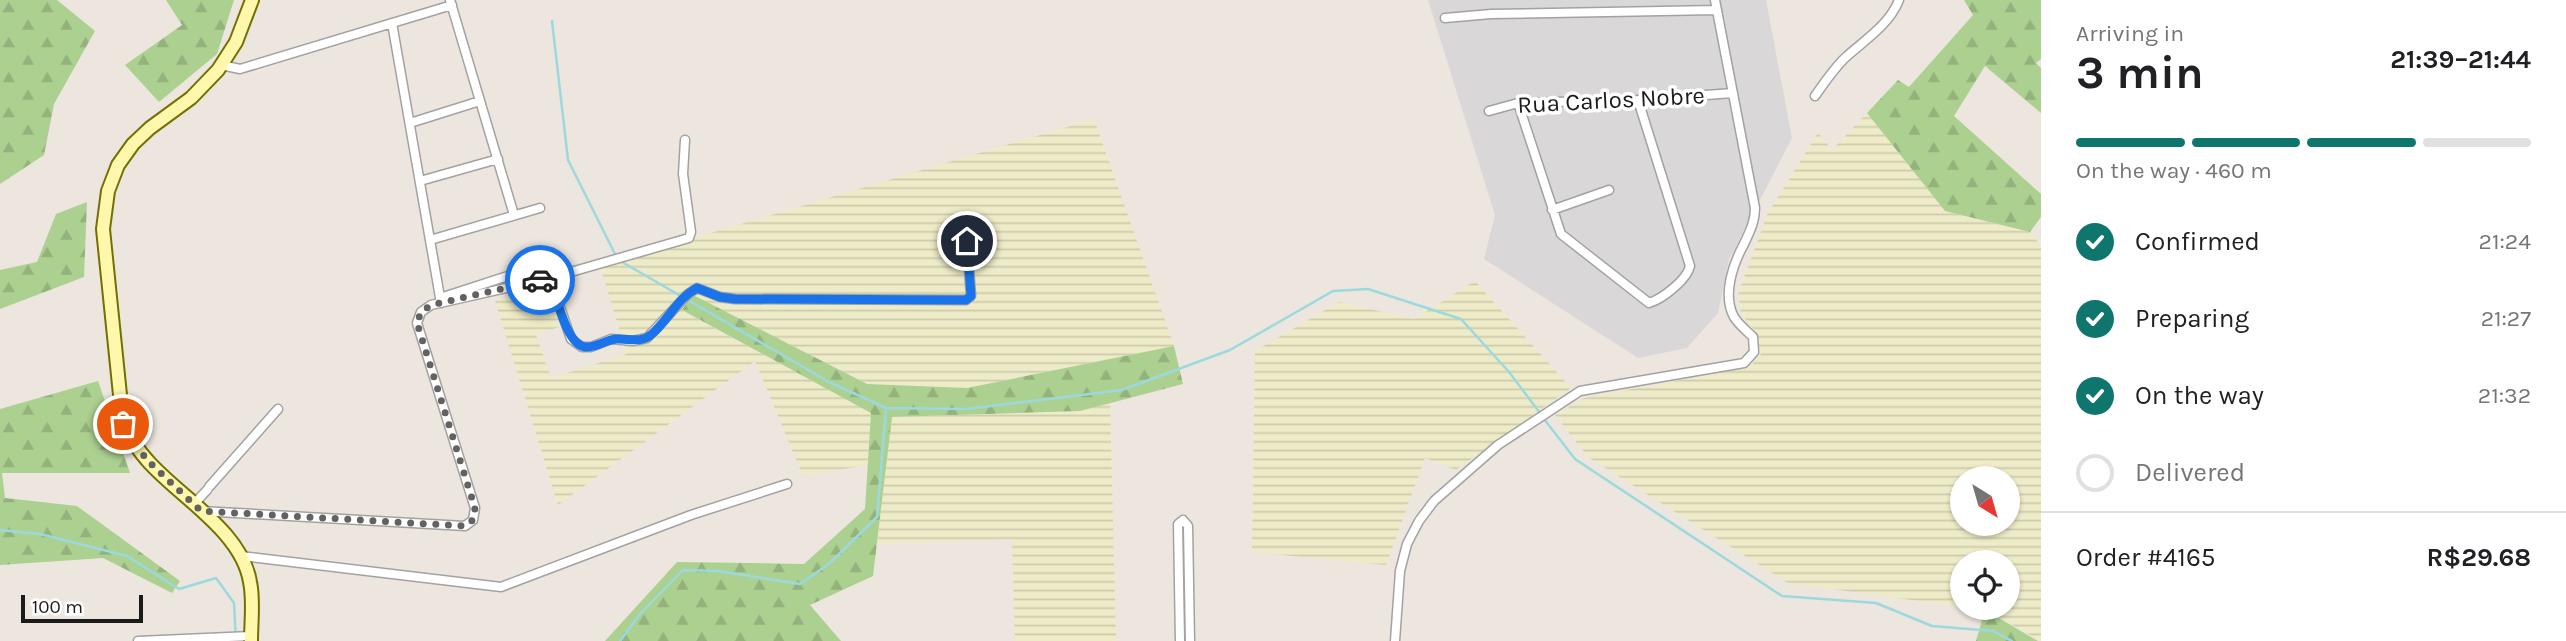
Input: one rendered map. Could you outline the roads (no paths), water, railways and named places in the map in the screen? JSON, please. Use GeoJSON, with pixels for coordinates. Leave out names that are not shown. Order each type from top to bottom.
{"type":"FeatureCollection","features":[{"type":"Feature","properties":{"kind":"main road"},"geometry":{"type":"LineString","coordinates":[[251,639],[251,582],[241,556],[198,507],[148,461],[123,424],[103,229],[108,191],[118,165],[133,144],[191,98],[221,65],[236,42],[252,0]]}},
{"type":"Feature","properties":{"kind":"street"},"geometry":{"type":"LineString","coordinates":[[1395,641],[1400,571],[1407,544],[1419,521],[1434,501],[1498,445],[1580,391],[1732,365],[1748,360],[1754,352],[1753,337],[1735,319],[1730,307],[1729,295],[1737,259],[1753,225],[1755,208],[1716,0]]}},
{"type":"Feature","properties":{"kind":"street"},"geometry":{"type":"LineString","coordinates":[[1815,96],[1844,58],[1886,22],[1899,0]]}},
{"type":"Feature","properties":{"kind":"street"},"geometry":{"type":"LineString","coordinates":[[221,65],[240,69],[451,3],[514,215]]}},
{"type":"Feature","properties":{"kind":"street"},"geometry":{"type":"LineString","coordinates":[[1445,18],[1491,14],[1717,10]]}},
{"type":"Feature","properties":{"kind":"street"},"geometry":{"type":"LineString","coordinates":[[392,23],[441,300]]}},
{"type":"Feature","properties":{"kind":"street","name":"Rua Carlos Nobre"},"geometry":{"type":"LineString","coordinates":[[1489,111],[1518,103],[1638,100],[1733,93]]}},
{"type":"Feature","properties":{"kind":"street"},"geometry":{"type":"LineString","coordinates":[[1518,103],[1561,234],[1646,302],[1652,302],[1685,276],[1690,266],[1638,100]]}},
{"type":"Feature","properties":{"kind":"street"},"geometry":{"type":"LineString","coordinates":[[410,123],[480,101]]}},
{"type":"Feature","properties":{"kind":"street"},"geometry":{"type":"LineString","coordinates":[[441,300],[550,278],[689,238],[691,232],[683,174],[685,140]]}},
{"type":"Feature","properties":{"kind":"street"},"geometry":{"type":"LineString","coordinates":[[420,181],[498,159]]}},
{"type":"Feature","properties":{"kind":"street"},"geometry":{"type":"LineString","coordinates":[[1552,210],[1609,190]]}},
{"type":"Feature","properties":{"kind":"street"},"geometry":{"type":"LineString","coordinates":[[430,240],[540,208]]}},
{"type":"Feature","properties":{"kind":"street"},"geometry":{"type":"LineString","coordinates":[[550,278],[571,339],[582,347],[591,347],[611,339],[633,341],[647,338],[688,294],[697,288],[720,297],[735,299],[966,300],[971,296],[967,241]]}},
{"type":"Feature","properties":{"kind":"street"},"geometry":{"type":"LineString","coordinates":[[278,409],[208,489],[198,507],[465,526],[473,520],[475,508],[417,323],[418,317],[425,308],[441,300],[554,261]]}},
{"type":"Feature","properties":{"kind":"street"},"geometry":{"type":"LineString","coordinates":[[241,556],[501,587],[691,515],[787,484]]}},
{"type":"Feature","properties":{"kind":"street"},"geometry":{"type":"LineString","coordinates":[[1180,641],[1178,524],[1183,520],[1188,526],[1189,641]]}},
{"type":"Feature","properties":{"kind":"street"},"geometry":{"type":"LineString","coordinates":[[138,641],[251,639]]}},
{"type":"Feature","properties":{"kind":"waterway"},"geometry":{"type":"LineString","coordinates":[[552,21],[568,160],[615,254]]}},
{"type":"Feature","properties":{"kind":"waterway"},"geometry":{"type":"LineString","coordinates":[[622,262],[829,382],[886,408],[966,409],[1122,390],[1230,350],[1333,291],[1368,289],[1461,319],[1509,372],[1540,413]]}},
{"type":"Feature","properties":{"kind":"waterway"},"geometry":{"type":"LineString","coordinates":[[620,641],[641,613],[683,570],[718,571],[800,584],[830,563],[877,517],[886,409]]}},
{"type":"Feature","properties":{"kind":"waterway"},"geometry":{"type":"LineString","coordinates":[[1544,419],[1575,459],[1782,596],[1876,603],[1932,626],[1993,631],[2012,641]]}},
{"type":"Feature","properties":{"kind":"waterway"},"geometry":{"type":"LineString","coordinates":[[0,530],[40,534],[127,556],[179,589],[216,578],[234,603],[236,641]]}}]}
